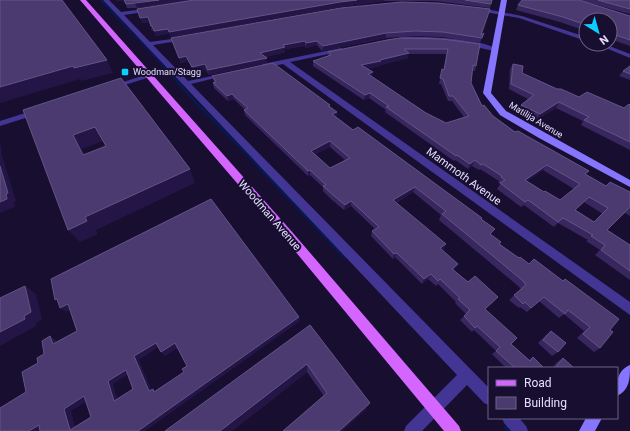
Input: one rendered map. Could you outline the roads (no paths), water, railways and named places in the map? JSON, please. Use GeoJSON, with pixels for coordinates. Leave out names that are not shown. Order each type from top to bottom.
{"type":"FeatureCollection","features":[{"type":"Feature","properties":{"kind":"main road","name":"Woodman Avenue"},"geometry":{"type":"LineString","coordinates":[[83,0],[289,236],[454,431]]}},
{"type":"Feature","properties":{"kind":"street"},"geometry":{"type":"LineString","coordinates":[[106,0],[488,397]]}},
{"type":"Feature","properties":{"kind":"street","name":"Matilija Avenue"},"geometry":{"type":"LineString","coordinates":[[504,0],[487,93],[503,113],[630,184]]}},
{"type":"Feature","properties":{"kind":"street"},"geometry":{"type":"LineString","coordinates":[[120,14],[157,8]]}},
{"type":"Feature","properties":{"kind":"street"},"geometry":{"type":"LineString","coordinates":[[470,8],[501,13],[536,22],[578,36]]}},
{"type":"Feature","properties":{"kind":"street"},"geometry":{"type":"LineString","coordinates":[[148,44],[189,37]]}},
{"type":"Feature","properties":{"kind":"street"},"geometry":{"type":"LineString","coordinates":[[386,41],[425,38],[448,40],[494,49]]}},
{"type":"Feature","properties":{"kind":"street"},"geometry":{"type":"LineString","coordinates":[[255,68],[347,49]]}},
{"type":"Feature","properties":{"kind":"street"},"geometry":{"type":"LineString","coordinates":[[618,51],[630,56]]}},
{"type":"Feature","properties":{"kind":"street","name":"Mammoth Avenue"},"geometry":{"type":"LineString","coordinates":[[285,62],[630,309]]}},
{"type":"Feature","properties":{"kind":"street"},"geometry":{"type":"LineString","coordinates":[[186,83],[233,72]]}},
{"type":"Feature","properties":{"kind":"street"},"geometry":{"type":"LineString","coordinates":[[104,90],[148,76]]}},
{"type":"Feature","properties":{"kind":"street"},"geometry":{"type":"LineString","coordinates":[[0,124],[46,109]]}},
{"type":"Feature","properties":{"kind":"street"},"geometry":{"type":"LineString","coordinates":[[618,388],[630,372]]}},
{"type":"Feature","properties":{"kind":"street"},"geometry":{"type":"LineString","coordinates":[[411,431],[467,374]]}},
{"type":"Feature","properties":{"kind":"street"},"geometry":{"type":"LineString","coordinates":[[510,419],[521,431]]}},
{"type":"Feature","properties":{"kind":"street"},"geometry":{"type":"LineString","coordinates":[[586,431],[594,419]]}},
{"type":"Feature","properties":{"kind":"waterway"},"geometry":{"type":"LineString","coordinates":[[101,0],[130,31],[131,34],[141,41],[166,69]]}},
{"type":"Feature","properties":{"kind":"waterway"},"geometry":{"type":"LineString","coordinates":[[165,68],[198,105],[250,157]]}},
{"type":"Feature","properties":{"kind":"waterway"},"geometry":{"type":"LineString","coordinates":[[250,157],[345,257]]}},
{"type":"Feature","properties":{"kind":"waterway"},"geometry":{"type":"LineString","coordinates":[[506,428],[509,431]]}},
{"type":"Feature","properties":{"kind":"place","name":"Woodman/Stagg"},"geometry":{"type":"Point","coordinates":[125,72]}}]}
